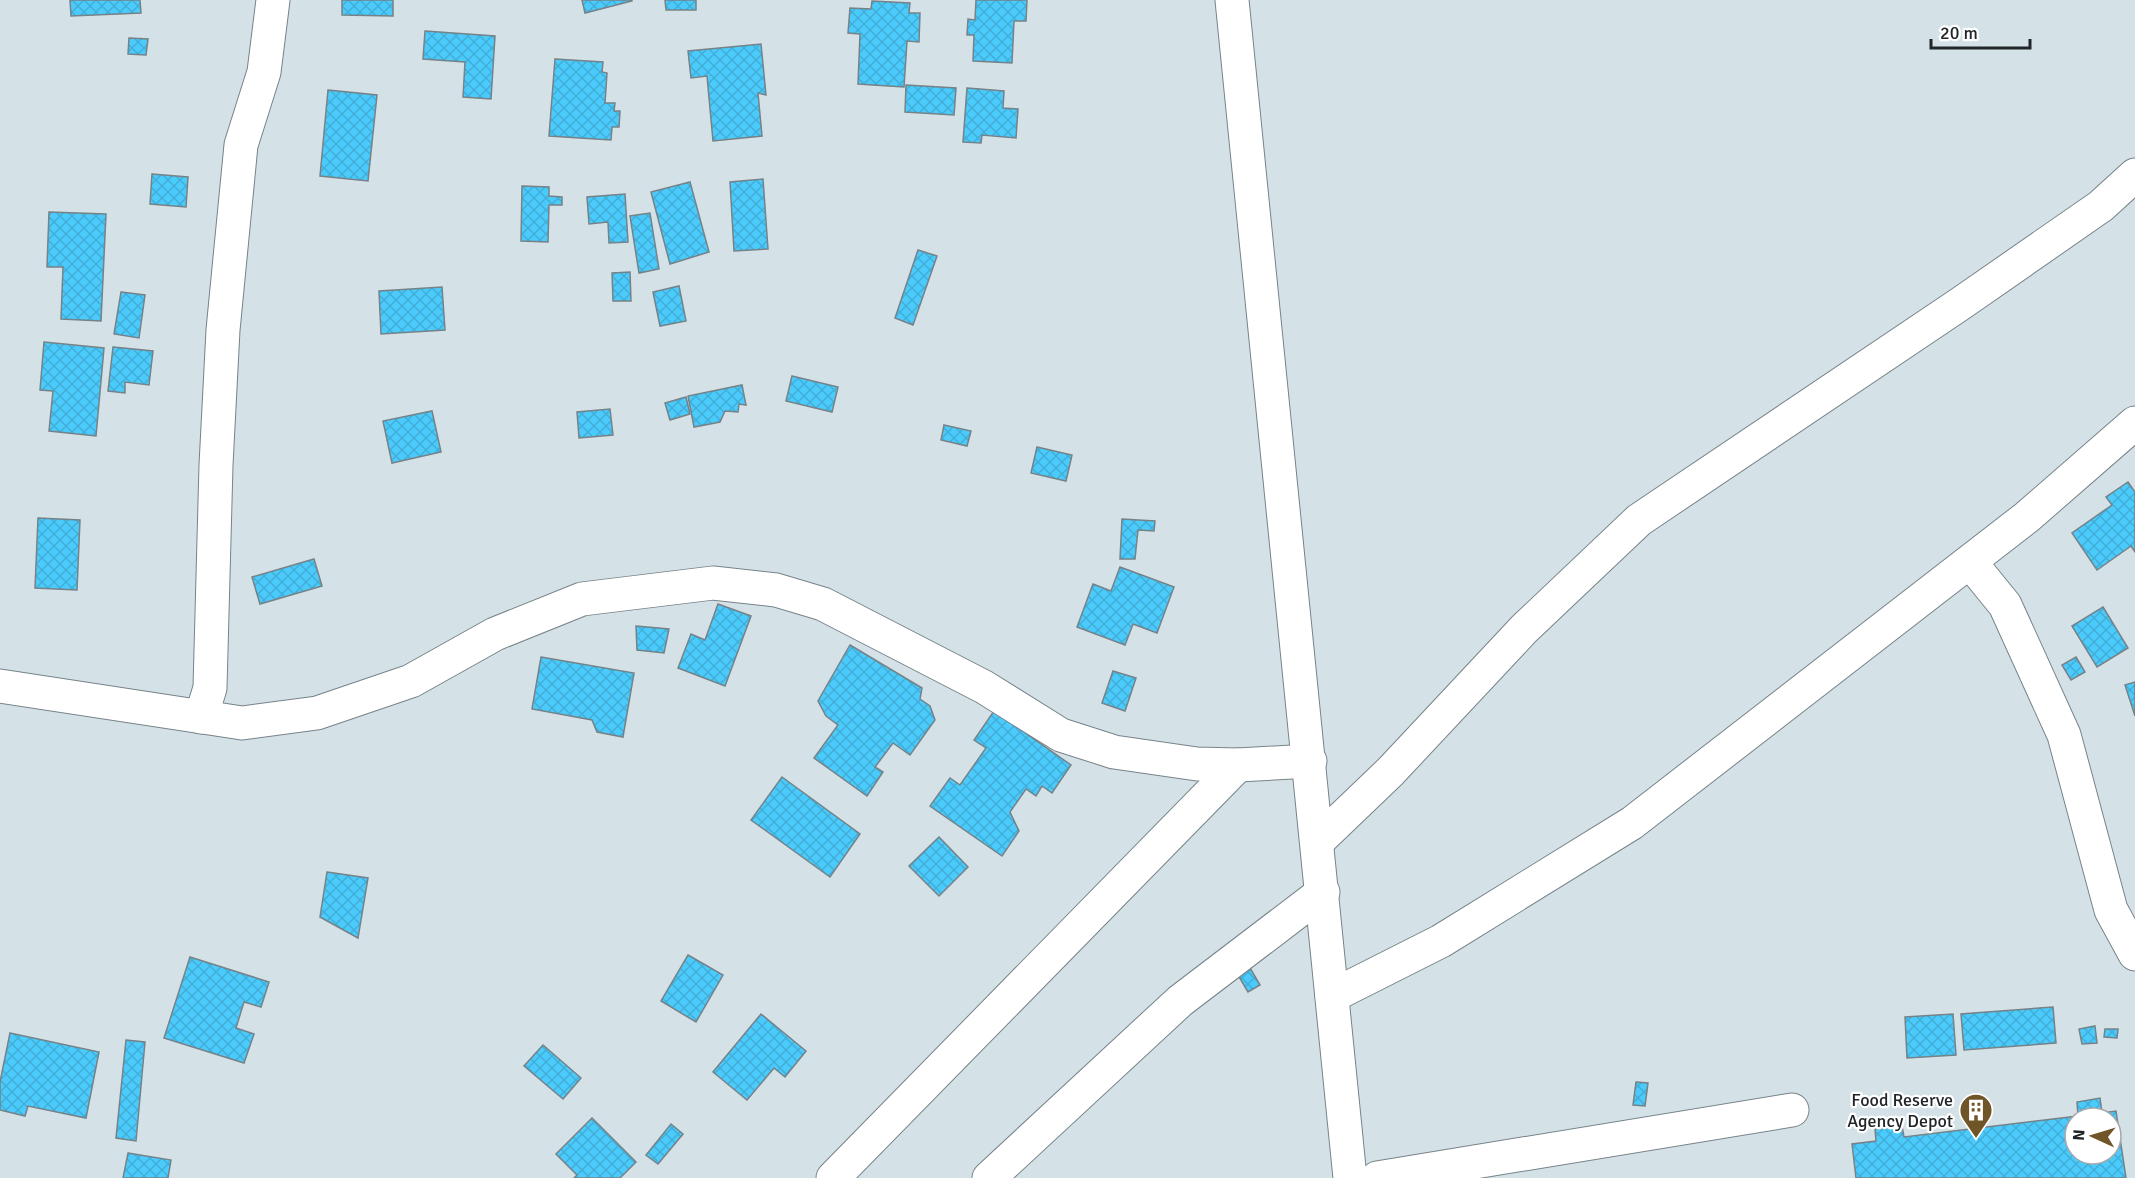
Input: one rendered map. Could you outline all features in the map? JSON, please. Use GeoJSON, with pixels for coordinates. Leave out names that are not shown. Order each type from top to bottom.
{"type":"FeatureCollection","features":[{"type":"Feature","properties":{"kind":"street"},"geometry":{"type":"LineString","coordinates":[[201,717],[210,688],[216,465],[223,341],[241,145],[264,72],[273,0]]}},
{"type":"Feature","properties":{"kind":"street"},"geometry":{"type":"LineString","coordinates":[[1232,0],[1350,1178]]}},
{"type":"Feature","properties":{"kind":"street"},"geometry":{"type":"LineString","coordinates":[[1318,841],[1391,771],[1524,629],[1639,520],[2101,206],[2135,175]]}},
{"type":"Feature","properties":{"kind":"street"},"geometry":{"type":"LineString","coordinates":[[1332,996],[1441,940],[1632,823],[2027,518],[2135,423]]}},
{"type":"Feature","properties":{"kind":"street"},"geometry":{"type":"LineString","coordinates":[[1970,562],[2005,605],[2064,735],[2111,910],[2135,954]]}},
{"type":"Feature","properties":{"kind":"street"},"geometry":{"type":"LineString","coordinates":[[0,686],[242,723],[317,713],[411,681],[495,634],[582,599],[713,583],[776,590],[823,604],[984,687],[1061,735],[1114,752],[1197,764],[1238,765],[1310,761]]}},
{"type":"Feature","properties":{"kind":"street"},"geometry":{"type":"LineString","coordinates":[[833,1178],[1238,765]]}},
{"type":"Feature","properties":{"kind":"street"},"geometry":{"type":"LineString","coordinates":[[988,1178],[1180,1001],[1323,892]]}},
{"type":"Feature","properties":{"kind":"street"},"geometry":{"type":"LineString","coordinates":[[1377,1178],[1792,1110]]}},
{"type":"Feature","properties":{"kind":"building"},"geometry":{"type":"Polygon","coordinates":[[[70,0],[140,0],[141,13],[71,16],[70,0]]]}},
{"type":"Feature","properties":{"kind":"building"},"geometry":{"type":"Polygon","coordinates":[[[342,0],[393,0],[393,16],[342,15],[342,0]]]}},
{"type":"Feature","properties":{"kind":"building"},"geometry":{"type":"Polygon","coordinates":[[[582,0],[632,0],[632,1],[585,13],[582,0]]]}},
{"type":"Feature","properties":{"kind":"building"},"geometry":{"type":"Polygon","coordinates":[[[665,0],[696,0],[696,10],[666,10],[665,0]]]}},
{"type":"Feature","properties":{"kind":"building"},"geometry":{"type":"Polygon","coordinates":[[[976,0],[1027,0],[1026,21],[1014,21],[1012,63],[973,61],[974,35],[967,35],[968,19],[975,20],[976,0]]]}},
{"type":"Feature","properties":{"kind":"building"},"geometry":{"type":"Polygon","coordinates":[[[872,1],[910,3],[909,13],[920,13],[919,42],[907,41],[904,87],[858,84],[860,34],[848,33],[850,8],[871,9],[872,1]]]}},
{"type":"Feature","properties":{"kind":"building"},"geometry":{"type":"Polygon","coordinates":[[[425,31],[495,36],[491,99],[463,97],[465,62],[423,59],[425,31]]]}},
{"type":"Feature","properties":{"kind":"building"},"geometry":{"type":"Polygon","coordinates":[[[129,38],[148,39],[146,55],[128,54],[129,38]]]}},
{"type":"Feature","properties":{"kind":"building"},"geometry":{"type":"Polygon","coordinates":[[[761,44],[766,95],[758,93],[762,136],[713,141],[707,76],[691,78],[688,51],[761,44]]]}},
{"type":"Feature","properties":{"kind":"building"},"geometry":{"type":"Polygon","coordinates":[[[555,59],[603,62],[602,72],[607,73],[605,103],[615,103],[614,111],[620,111],[619,127],[612,127],[611,140],[549,136],[555,59]]]}},
{"type":"Feature","properties":{"kind":"building"},"geometry":{"type":"Polygon","coordinates":[[[906,85],[956,88],[954,115],[905,112],[906,85]]]}},
{"type":"Feature","properties":{"kind":"building"},"geometry":{"type":"Polygon","coordinates":[[[967,88],[1004,91],[1003,108],[1018,109],[1016,138],[982,135],[981,143],[963,142],[967,88]]]}},
{"type":"Feature","properties":{"kind":"building"},"geometry":{"type":"Polygon","coordinates":[[[328,90],[377,95],[368,181],[320,176],[328,90]]]}},
{"type":"Feature","properties":{"kind":"building"},"geometry":{"type":"Polygon","coordinates":[[[152,174],[188,177],[186,207],[150,204],[152,174]]]}},
{"type":"Feature","properties":{"kind":"building"},"geometry":{"type":"Polygon","coordinates":[[[763,179],[768,249],[734,251],[730,182],[763,179]]]}},
{"type":"Feature","properties":{"kind":"building"},"geometry":{"type":"Polygon","coordinates":[[[690,182],[709,252],[670,264],[651,192],[690,182]]]}},
{"type":"Feature","properties":{"kind":"building"},"geometry":{"type":"Polygon","coordinates":[[[522,186],[549,187],[549,196],[562,197],[562,205],[549,205],[548,242],[521,241],[522,186]]]}},
{"type":"Feature","properties":{"kind":"building"},"geometry":{"type":"Polygon","coordinates":[[[625,194],[628,242],[609,243],[608,222],[589,224],[587,197],[625,194]]]}},
{"type":"Feature","properties":{"kind":"building"},"geometry":{"type":"Polygon","coordinates":[[[49,212],[106,214],[101,321],[61,319],[63,267],[47,267],[49,212]]]}},
{"type":"Feature","properties":{"kind":"building"},"geometry":{"type":"Polygon","coordinates":[[[650,213],[659,269],[639,273],[630,216],[650,213]]]}},
{"type":"Feature","properties":{"kind":"building"},"geometry":{"type":"Polygon","coordinates":[[[918,250],[937,256],[913,325],[895,318],[918,250]]]}},
{"type":"Feature","properties":{"kind":"building"},"geometry":{"type":"Polygon","coordinates":[[[630,272],[631,301],[613,301],[612,273],[630,272]]]}},
{"type":"Feature","properties":{"kind":"building"},"geometry":{"type":"Polygon","coordinates":[[[679,286],[686,321],[660,326],[653,292],[679,286]]]}},
{"type":"Feature","properties":{"kind":"building"},"geometry":{"type":"Polygon","coordinates":[[[442,287],[445,330],[381,334],[379,291],[442,287]]]}},
{"type":"Feature","properties":{"kind":"building"},"geometry":{"type":"Polygon","coordinates":[[[121,292],[145,295],[139,338],[114,334],[121,292]]]}},
{"type":"Feature","properties":{"kind":"building"},"geometry":{"type":"Polygon","coordinates":[[[44,342],[104,348],[96,436],[49,431],[53,391],[40,390],[44,342]]]}},
{"type":"Feature","properties":{"kind":"building"},"geometry":{"type":"Polygon","coordinates":[[[113,347],[153,351],[149,385],[125,382],[125,393],[108,391],[113,347]]]}},
{"type":"Feature","properties":{"kind":"building"},"geometry":{"type":"Polygon","coordinates":[[[792,376],[838,387],[832,412],[786,401],[792,376]]]}},
{"type":"Feature","properties":{"kind":"building"},"geometry":{"type":"Polygon","coordinates":[[[742,385],[746,405],[739,404],[738,412],[725,411],[720,422],[694,427],[688,396],[742,385]]]}},
{"type":"Feature","properties":{"kind":"building"},"geometry":{"type":"Polygon","coordinates":[[[686,397],[690,414],[670,420],[665,403],[686,397]]]}},
{"type":"Feature","properties":{"kind":"building"},"geometry":{"type":"Polygon","coordinates":[[[610,409],[613,435],[579,438],[577,412],[610,409]]]}},
{"type":"Feature","properties":{"kind":"building"},"geometry":{"type":"Polygon","coordinates":[[[432,411],[441,452],[392,463],[383,421],[432,411]]]}},
{"type":"Feature","properties":{"kind":"building"},"geometry":{"type":"Polygon","coordinates":[[[944,425],[971,431],[967,446],[941,440],[944,425]]]}},
{"type":"Feature","properties":{"kind":"building"},"geometry":{"type":"Polygon","coordinates":[[[1037,447],[1072,455],[1066,481],[1031,473],[1037,447]]]}},
{"type":"Feature","properties":{"kind":"building"},"geometry":{"type":"Polygon","coordinates":[[[2128,482],[2135,492],[2135,552],[2131,546],[2097,570],[2072,533],[2112,505],[2106,497],[2128,482]]]}},
{"type":"Feature","properties":{"kind":"building"},"geometry":{"type":"Polygon","coordinates":[[[38,518],[80,520],[77,590],[35,588],[38,518]]]}},
{"type":"Feature","properties":{"kind":"building"},"geometry":{"type":"Polygon","coordinates":[[[1122,519],[1155,521],[1154,531],[1138,530],[1135,559],[1120,559],[1122,519]]]}},
{"type":"Feature","properties":{"kind":"building"},"geometry":{"type":"Polygon","coordinates":[[[314,559],[322,586],[260,604],[252,577],[314,559]]]}},
{"type":"Feature","properties":{"kind":"building"},"geometry":{"type":"Polygon","coordinates":[[[1120,567],[1174,587],[1157,633],[1133,624],[1125,645],[1077,627],[1093,584],[1111,591],[1120,567]]]}},
{"type":"Feature","properties":{"kind":"building"},"geometry":{"type":"Polygon","coordinates":[[[718,604],[751,616],[725,686],[678,668],[691,634],[705,640],[718,604]]]}},
{"type":"Feature","properties":{"kind":"building"},"geometry":{"type":"Polygon","coordinates":[[[2103,607],[2128,648],[2097,667],[2072,626],[2103,607]]]}},
{"type":"Feature","properties":{"kind":"building"},"geometry":{"type":"Polygon","coordinates":[[[636,626],[669,629],[664,653],[637,650],[636,626]]]}},
{"type":"Feature","properties":{"kind":"building"},"geometry":{"type":"Polygon","coordinates":[[[850,645],[922,688],[920,699],[930,706],[935,720],[910,755],[893,743],[875,767],[883,772],[867,796],[814,758],[838,725],[826,716],[818,701],[850,645]]]}},
{"type":"Feature","properties":{"kind":"building"},"geometry":{"type":"Polygon","coordinates":[[[541,657],[634,673],[623,737],[597,732],[592,720],[532,709],[541,657]]]}},
{"type":"Feature","properties":{"kind":"building"},"geometry":{"type":"Polygon","coordinates":[[[2076,657],[2085,672],[2071,680],[2062,665],[2076,657]]]}},
{"type":"Feature","properties":{"kind":"building"},"geometry":{"type":"Polygon","coordinates":[[[1113,671],[1136,678],[1125,711],[1102,703],[1113,671]]]}},
{"type":"Feature","properties":{"kind":"building"},"geometry":{"type":"Polygon","coordinates":[[[2135,682],[2135,716],[2125,685],[2135,682]]]}},
{"type":"Feature","properties":{"kind":"building"},"geometry":{"type":"Polygon","coordinates":[[[994,711],[1071,765],[1052,793],[1042,786],[1036,796],[1026,789],[1010,812],[1019,831],[1002,856],[930,806],[950,778],[960,785],[986,748],[974,740],[994,711]]]}},
{"type":"Feature","properties":{"kind":"building"},"geometry":{"type":"Polygon","coordinates":[[[782,777],[860,834],[830,877],[751,820],[782,777]]]}},
{"type":"Feature","properties":{"kind":"building"},"geometry":{"type":"Polygon","coordinates":[[[939,837],[968,867],[939,896],[909,866],[939,837]]]}},
{"type":"Feature","properties":{"kind":"building"},"geometry":{"type":"Polygon","coordinates":[[[327,872],[368,878],[358,938],[320,917],[327,872]]]}},
{"type":"Feature","properties":{"kind":"building"},"geometry":{"type":"Polygon","coordinates":[[[688,955],[723,975],[696,1022],[661,1001],[688,955]]]}},
{"type":"Feature","properties":{"kind":"building"},"geometry":{"type":"Polygon","coordinates":[[[190,957],[269,982],[261,1007],[244,1002],[236,1028],[254,1034],[244,1063],[164,1038],[190,957]]]}},
{"type":"Feature","properties":{"kind":"building"},"geometry":{"type":"Polygon","coordinates":[[[1250,968],[1260,985],[1248,992],[1238,975],[1250,968]]]}},
{"type":"Feature","properties":{"kind":"building"},"geometry":{"type":"Polygon","coordinates":[[[2053,1007],[2056,1043],[1964,1050],[1961,1014],[2053,1007]]]}},
{"type":"Feature","properties":{"kind":"building"},"geometry":{"type":"Polygon","coordinates":[[[761,1014],[806,1051],[785,1077],[774,1068],[747,1100],[713,1072],[761,1014]]]}},
{"type":"Feature","properties":{"kind":"building"},"geometry":{"type":"Polygon","coordinates":[[[1953,1014],[1956,1055],[1907,1058],[1905,1017],[1953,1014]]]}},
{"type":"Feature","properties":{"kind":"building"},"geometry":{"type":"Polygon","coordinates":[[[2095,1026],[2097,1043],[2082,1044],[2079,1029],[2095,1026]]]}},
{"type":"Feature","properties":{"kind":"building"},"geometry":{"type":"Polygon","coordinates":[[[2105,1029],[2118,1029],[2117,1038],[2104,1037],[2105,1029]]]}},
{"type":"Feature","properties":{"kind":"building"},"geometry":{"type":"Polygon","coordinates":[[[10,1033],[99,1052],[86,1118],[28,1106],[25,1116],[0,1110],[0,1082],[10,1033]]]}},
{"type":"Feature","properties":{"kind":"building"},"geometry":{"type":"Polygon","coordinates":[[[126,1040],[145,1042],[136,1141],[116,1138],[126,1040]]]}},
{"type":"Feature","properties":{"kind":"building"},"geometry":{"type":"Polygon","coordinates":[[[543,1045],[581,1078],[563,1099],[524,1066],[543,1045]]]}},
{"type":"Feature","properties":{"kind":"building"},"geometry":{"type":"Polygon","coordinates":[[[1636,1082],[1648,1083],[1645,1106],[1633,1105],[1636,1082]]]}},
{"type":"Feature","properties":{"kind":"building","name":"Food Reserve Agency Depot"},"geometry":{"type":"Polygon","coordinates":[[[2100,1098],[2101,1106],[2077,1106],[2077,1102],[2100,1098]]]}},
{"type":"Feature","properties":{"kind":"building"},"geometry":{"type":"Polygon","coordinates":[[[592,1118],[636,1162],[620,1178],[574,1178],[577,1175],[556,1154],[592,1118]]]}},
{"type":"Feature","properties":{"kind":"building","name":"Food Reserve Agency Depot"},"geometry":{"type":"Polygon","coordinates":[[[2063,1118],[2063,1166],[2123,1166],[2123,1158],[2126,1178],[1856,1178],[1852,1144],[1876,1141],[1875,1129],[1902,1126],[1904,1137],[2063,1118]]]}},
{"type":"Feature","properties":{"kind":"building"},"geometry":{"type":"Polygon","coordinates":[[[671,1124],[683,1134],[658,1164],[646,1155],[671,1124]]]}},
{"type":"Feature","properties":{"kind":"building"},"geometry":{"type":"Polygon","coordinates":[[[128,1153],[171,1160],[168,1178],[123,1178],[128,1153]]]}},
{"type":"Feature","properties":{"kind":"place","name":"Food Reserve Agency Depot"},"geometry":{"type":"Point","coordinates":[1976,1139]}}]}
